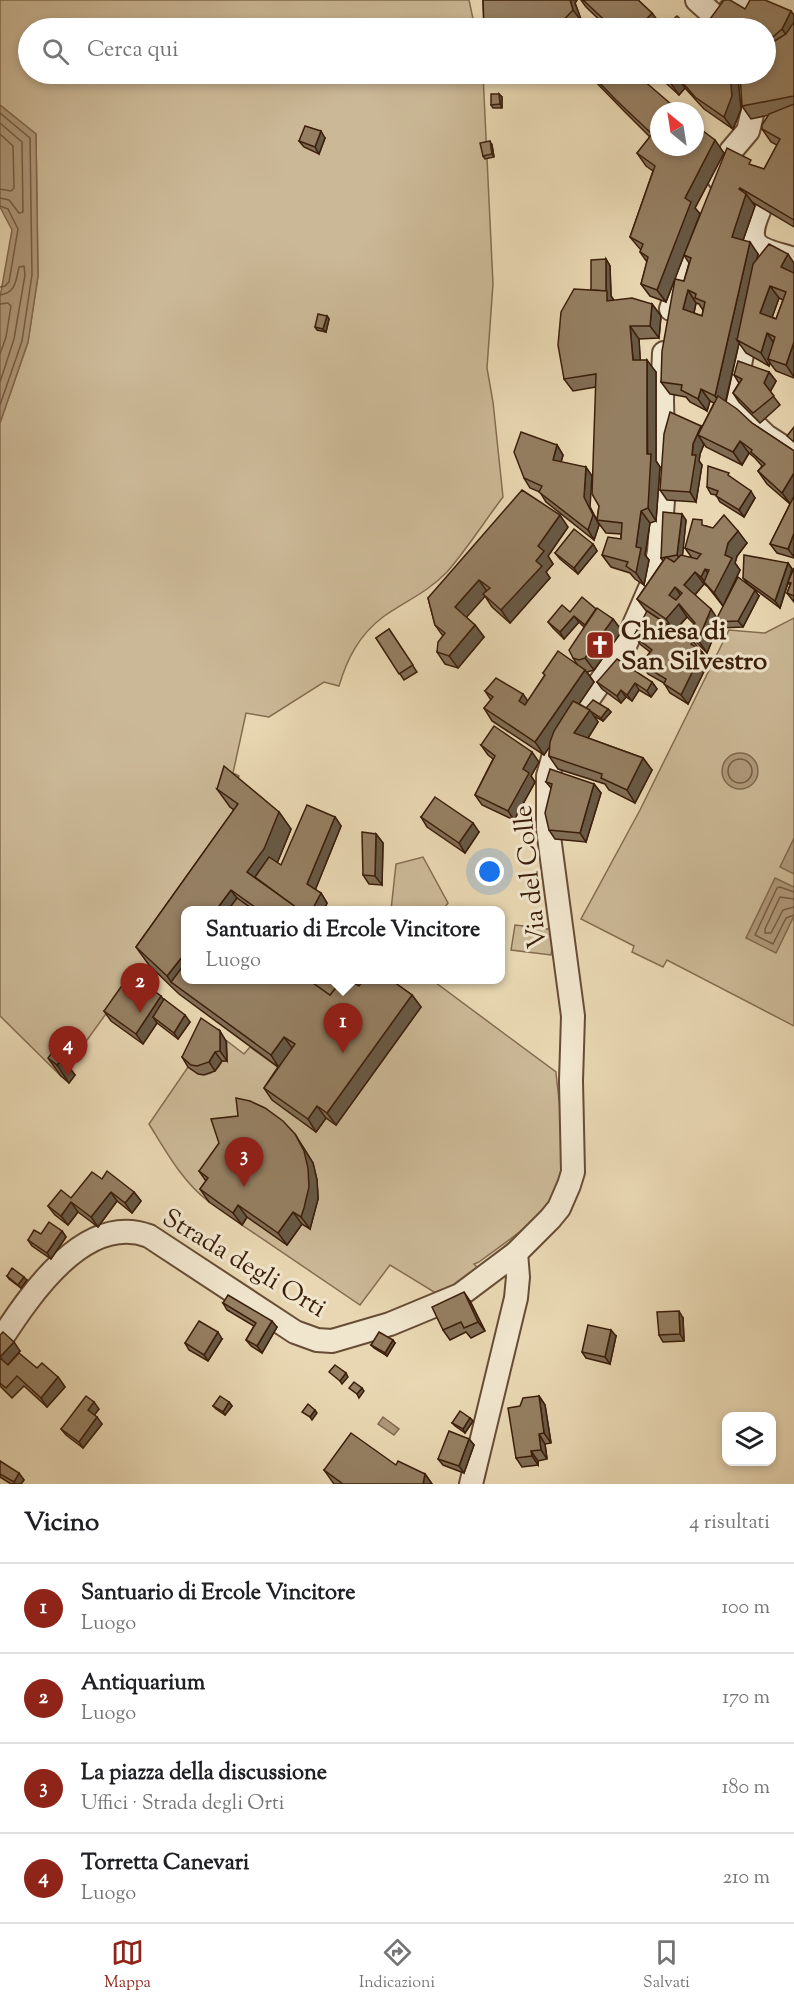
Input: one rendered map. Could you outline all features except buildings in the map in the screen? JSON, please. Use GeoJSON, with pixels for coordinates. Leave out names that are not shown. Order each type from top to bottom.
{"type":"FeatureCollection","features":[{"type":"Feature","properties":{"kind":"street"},"geometry":{"type":"LineString","coordinates":[[697,0],[717,18]]}},
{"type":"Feature","properties":{"kind":"street"},"geometry":{"type":"LineString","coordinates":[[729,18],[738,0]]}},
{"type":"Feature","properties":{"kind":"street"},"geometry":{"type":"LineString","coordinates":[[748,131],[756,99],[755,84]]}},
{"type":"Feature","properties":{"kind":"street"},"geometry":{"type":"LineString","coordinates":[[748,131],[776,120]]}},
{"type":"Feature","properties":{"kind":"street","name":"Via del Colle"},"geometry":{"type":"LineString","coordinates":[[569,980],[549,836],[547,809],[549,770],[555,751],[567,730],[620,655],[654,579],[659,551],[664,488],[662,400],[665,345],[672,306],[711,198],[731,151],[748,131]]}},
{"type":"Feature","properties":{"kind":"street"},"geometry":{"type":"LineString","coordinates":[[759,211],[753,224],[752,234],[755,243],[764,250],[794,259]]}},
{"type":"Feature","properties":{"kind":"street"},"geometry":{"type":"LineString","coordinates":[[759,273],[764,250]]}},
{"type":"Feature","properties":{"kind":"street"},"geometry":{"type":"LineString","coordinates":[[754,296],[733,400],[735,406],[766,436],[794,454]]}},
{"type":"Feature","properties":{"kind":"street","name":"Strada degli Orti"},"geometry":{"type":"LineString","coordinates":[[0,1341],[27,1302],[61,1262],[96,1240],[124,1231],[149,1236],[287,1327],[309,1338],[332,1341],[376,1328],[457,1297],[486,1278],[516,1253],[554,1216],[566,1192],[573,1172],[571,1081],[573,1016],[569,980]]}},
{"type":"Feature","properties":{"kind":"street"},"geometry":{"type":"LineString","coordinates":[[471,1484],[516,1298],[518,1277],[516,1253]]}},
{"type":"Feature","properties":{"kind":"shaded area"},"geometry":{"type":"Polygon","coordinates":[[[0,0],[469,0],[473,18],[18,18],[18,84],[483,84],[493,284],[487,368],[503,497],[440,579],[383,617],[367,632],[350,657],[339,686],[324,682],[269,717],[246,713],[233,773],[239,776],[230,807],[250,822],[189,906],[181,906],[181,917],[140,978],[134,975],[61,1076],[0,1016],[0,423],[28,342],[38,276],[36,134],[0,105],[0,0]]]}},
{"type":"Feature","properties":{"kind":"shaded area"},"geometry":{"type":"Polygon","coordinates":[[[794,618],[794,1026],[667,960],[663,967],[632,952],[634,946],[581,919],[640,810],[729,630],[765,633],[794,618]]]}},
{"type":"Feature","properties":{"kind":"shaded area"},"geometry":{"type":"Polygon","coordinates":[[[423,857],[448,903],[446,906],[391,906],[396,864],[423,857]]]}},
{"type":"Feature","properties":{"kind":"shaded area"},"geometry":{"type":"Polygon","coordinates":[[[515,925],[555,930],[551,955],[511,950],[515,925]]]}},
{"type":"Feature","properties":{"kind":"shaded area"},"geometry":{"type":"Polygon","coordinates":[[[382,984],[437,984],[556,1072],[563,1131],[563,1177],[554,1198],[536,1219],[474,1264],[480,1270],[450,1290],[434,1292],[390,1265],[360,1305],[242,1225],[247,1217],[287,1245],[318,1199],[317,1180],[312,1163],[217,1190],[209,1202],[183,1176],[149,1124],[188,1067],[198,1073],[207,1074],[215,1071],[222,1061],[227,1061],[227,1041],[244,1054],[250,1047],[279,1068],[273,1100],[316,1132],[326,1118],[336,1125],[382,984]]]}},
{"type":"Feature","properties":{"kind":"water"},"geometry":{"type":"Polygon","coordinates":[[[0,105],[36,134],[38,276],[28,342],[0,423],[0,297],[12,230],[0,207],[0,105]]]}},
{"type":"Feature","properties":{"kind":"water"},"geometry":{"type":"Polygon","coordinates":[[[740,753],[753,758],[758,771],[753,784],[740,789],[727,784],[722,771],[727,758],[740,753]]]}},
{"type":"Feature","properties":{"kind":"water"},"geometry":{"type":"Polygon","coordinates":[[[794,838],[794,874],[780,867],[794,838]]]}},
{"type":"Feature","properties":{"kind":"water"},"geometry":{"type":"Polygon","coordinates":[[[775,878],[794,887],[794,916],[776,953],[746,938],[775,878]]]}},
{"type":"Feature","properties":{"kind":"water"},"geometry":{"type":"Polygon","coordinates":[[[383,1417],[399,1429],[394,1435],[378,1424],[383,1417]]]}},
{"type":"Feature","properties":{"kind":"place","name":"Chiesa di San Silvestro"},"geometry":{"type":"Point","coordinates":[600,645]}},
{"type":"Feature","properties":{"kind":"place","name":"Antiquarium"},"geometry":{"type":"Point","coordinates":[140,1013]}},
{"type":"Feature","properties":{"kind":"place","name":"Santuario di Ercole Vincitore"},"geometry":{"type":"Point","coordinates":[343,1053]}},
{"type":"Feature","properties":{"kind":"place","name":"Torretta Canevari"},"geometry":{"type":"Point","coordinates":[68,1076]}},
{"type":"Feature","properties":{"kind":"place","name":"La piazza della discussione"},"geometry":{"type":"Point","coordinates":[244,1187]}}]}
